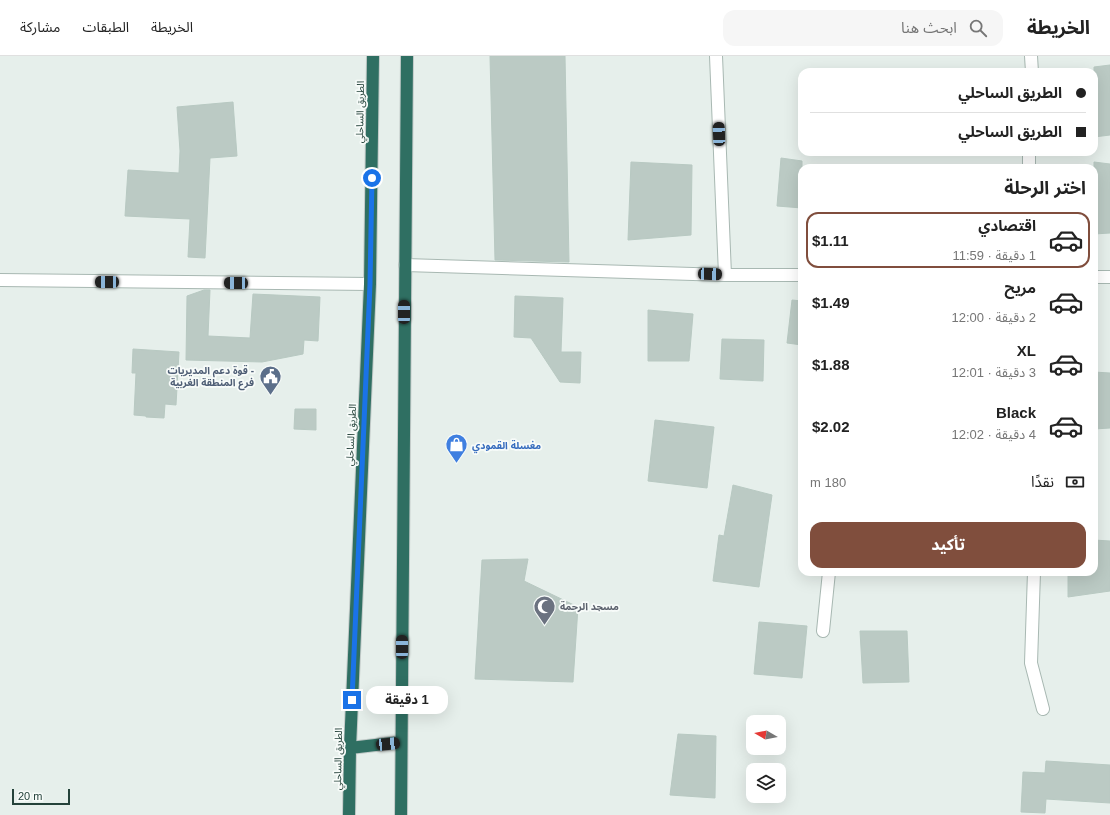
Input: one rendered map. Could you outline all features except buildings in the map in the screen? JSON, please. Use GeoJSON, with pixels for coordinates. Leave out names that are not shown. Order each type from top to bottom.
{"type":"FeatureCollection","features":[{"type":"Feature","properties":{"kind":"highway","name":"الطريق الساحلي"},"geometry":{"type":"LineString","coordinates":[[349,815],[350,748],[370,284],[373,56]]}},
{"type":"Feature","properties":{"kind":"highway"},"geometry":{"type":"LineString","coordinates":[[401,815],[407,56]]}},
{"type":"Feature","properties":{"kind":"highway"},"geometry":{"type":"LineString","coordinates":[[350,748],[402,742]]}},
{"type":"Feature","properties":{"kind":"street"},"geometry":{"type":"LineString","coordinates":[[716,56],[725,274]]}},
{"type":"Feature","properties":{"kind":"street"},"geometry":{"type":"LineString","coordinates":[[1032,56],[1032,68]]}},
{"type":"Feature","properties":{"kind":"street"},"geometry":{"type":"LineString","coordinates":[[405,264],[798,275]]}},
{"type":"Feature","properties":{"kind":"street"},"geometry":{"type":"LineString","coordinates":[[1098,277],[1110,277]]}},
{"type":"Feature","properties":{"kind":"street"},"geometry":{"type":"LineString","coordinates":[[0,280],[370,284]]}},
{"type":"Feature","properties":{"kind":"street"},"geometry":{"type":"LineString","coordinates":[[823,631],[829,576]]}},
{"type":"Feature","properties":{"kind":"street"},"geometry":{"type":"LineString","coordinates":[[1034,576],[1031,663],[1043,709]]}},
{"type":"Feature","properties":{"kind":"place","name":"قوة دعم المديريات - فرع المنطقة الغربية"},"geometry":{"type":"Point","coordinates":[270,396]}},
{"type":"Feature","properties":{"kind":"place","name":"مغسلة القمودي"},"geometry":{"type":"Point","coordinates":[457,464]}},
{"type":"Feature","properties":{"kind":"place","name":"مسجد الرحمة"},"geometry":{"type":"Point","coordinates":[545,626]}},
{"type":"Feature","properties":{"kind":"route"},"geometry":{"type":"LineString","coordinates":[[352,700],[370,284],[372,178]]}}]}
